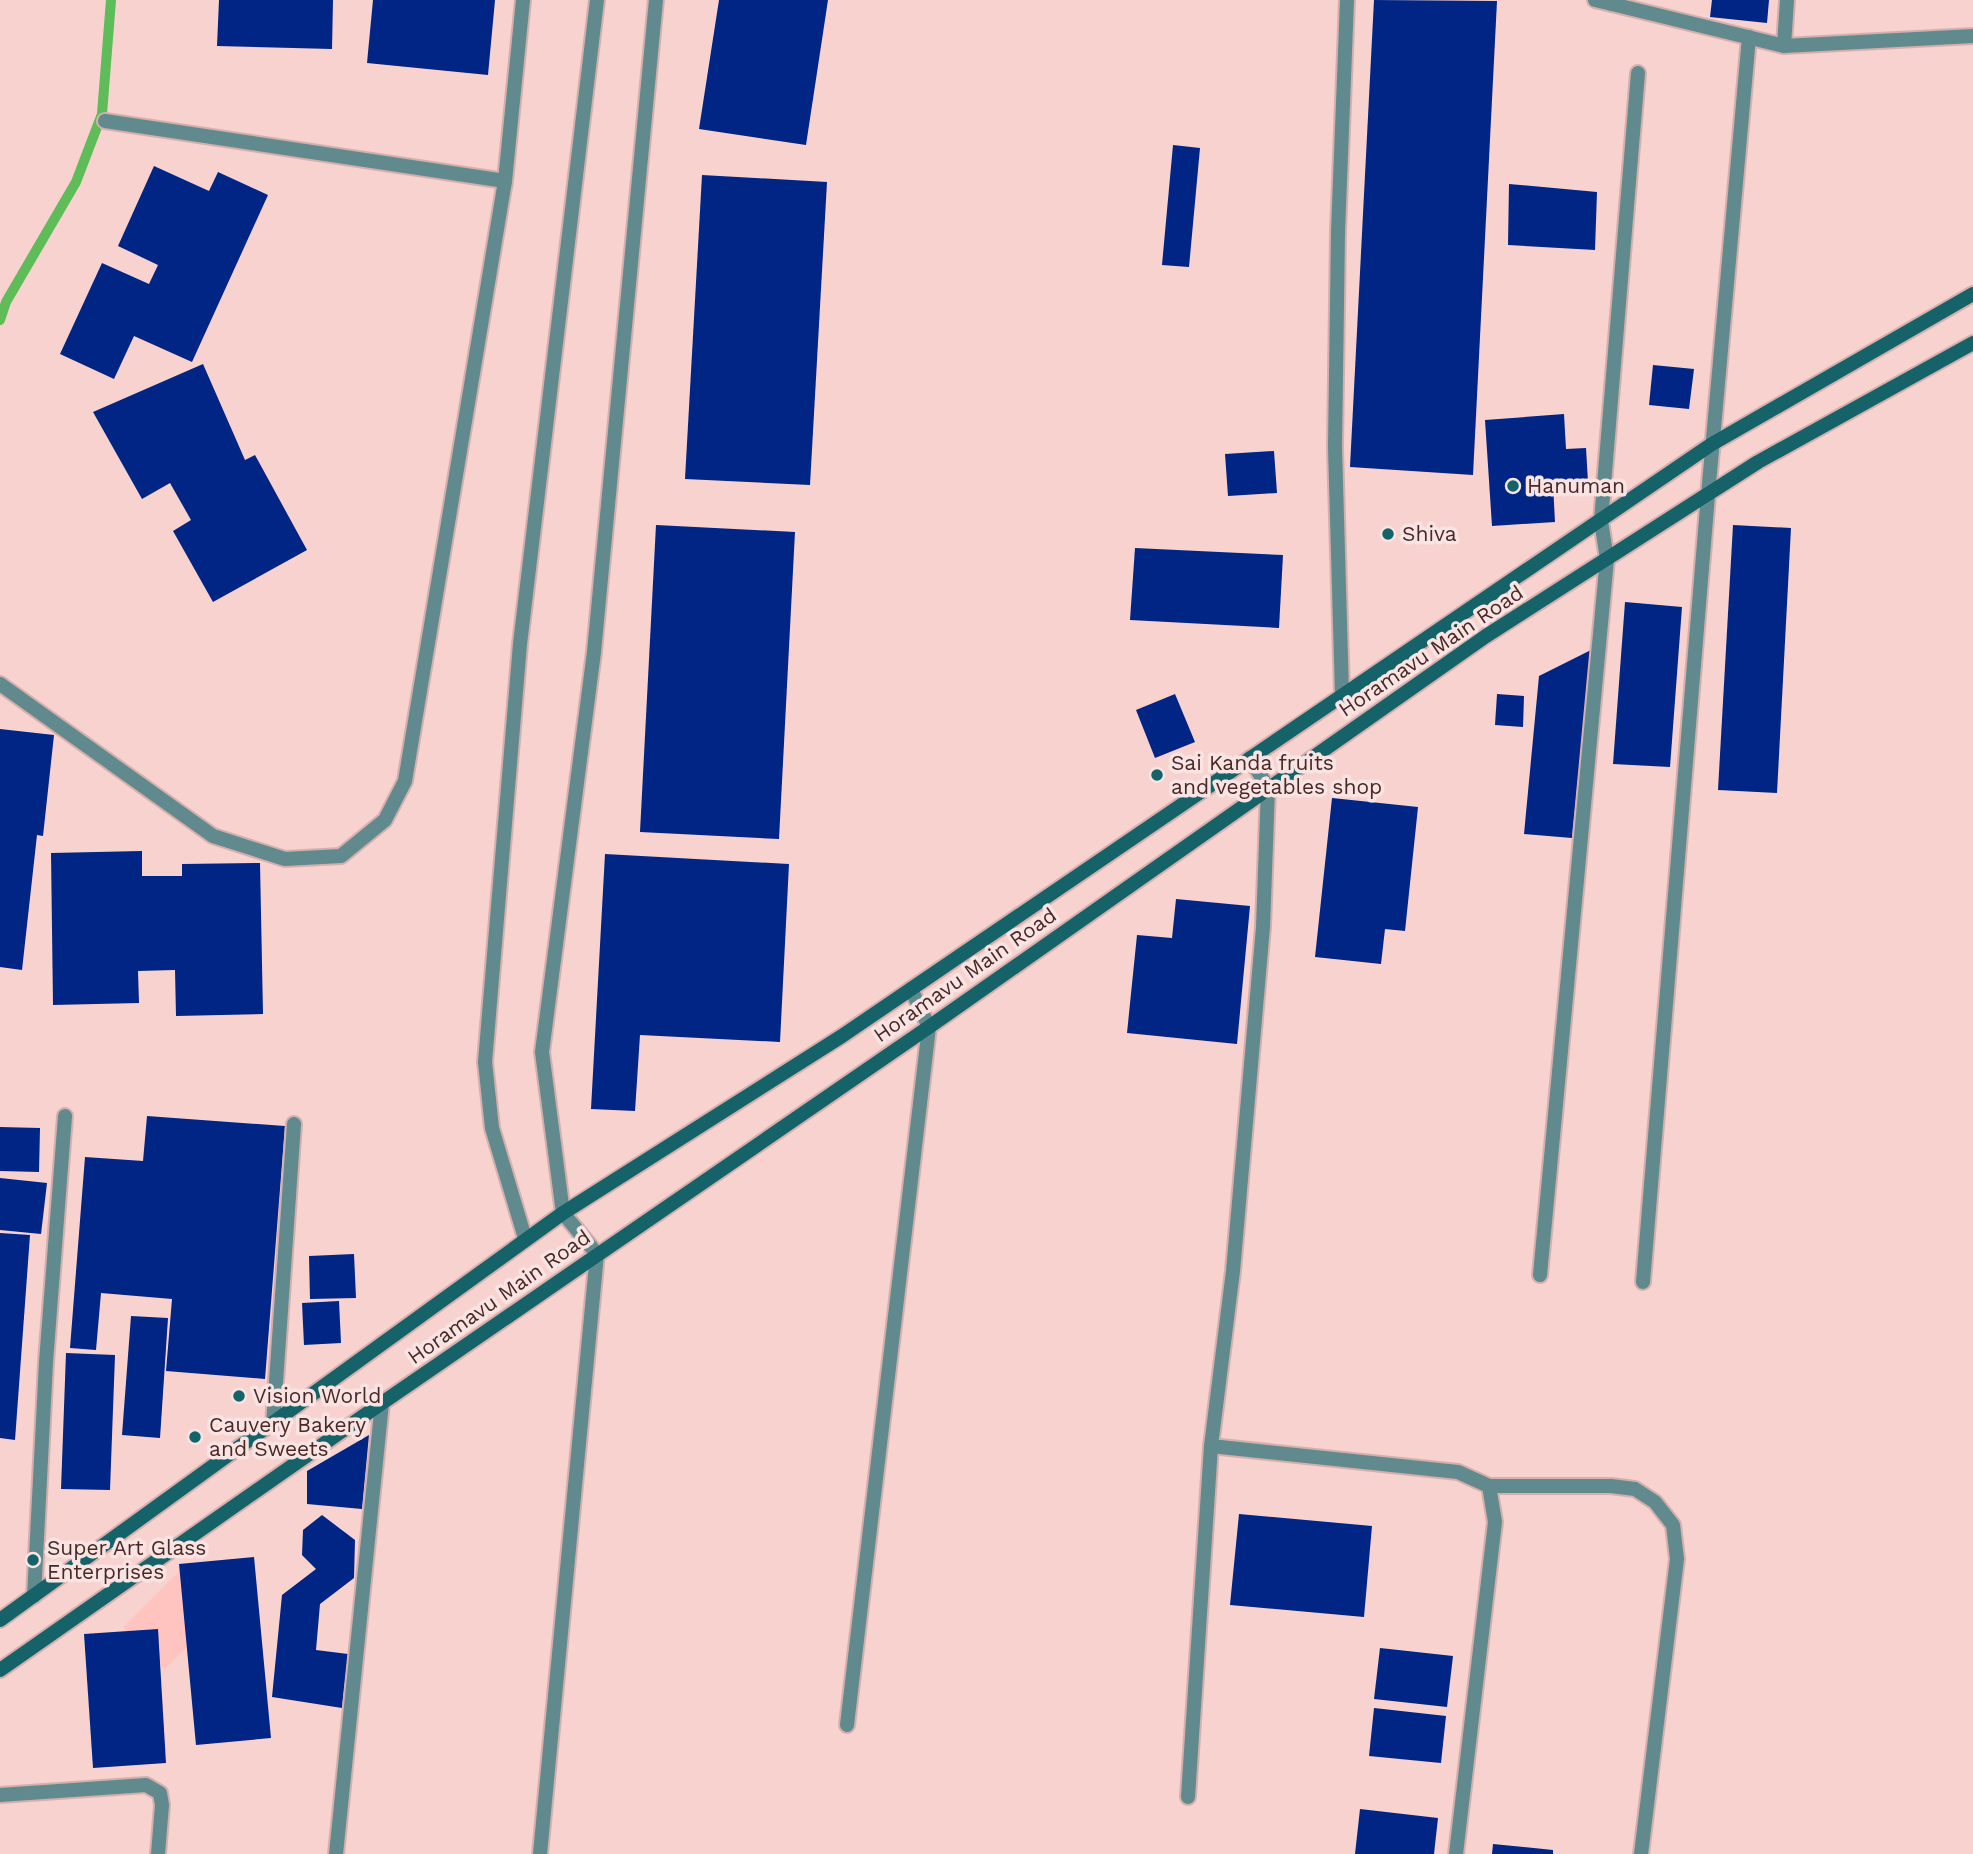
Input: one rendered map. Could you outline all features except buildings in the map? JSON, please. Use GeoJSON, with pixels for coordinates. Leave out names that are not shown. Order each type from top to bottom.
{"type":"FeatureCollection","features":[{"type":"Feature","properties":{"kind":"main road","name":"Horamavu Main Road"},"geometry":{"type":"LineString","coordinates":[[0,1620],[272,1425],[525,1238],[911,989],[1712,444],[1973,294]]}},
{"type":"Feature","properties":{"kind":"main road","name":"Horamavu Main Road"},"geometry":{"type":"LineString","coordinates":[[0,1670],[382,1402],[929,1027],[1486,636],[1758,462],[1973,343]]}},
{"type":"Feature","properties":{"kind":"street"},"geometry":{"type":"LineString","coordinates":[[0,684],[213,836],[285,859],[341,856],[385,820],[405,781],[505,181],[523,0]]}},
{"type":"Feature","properties":{"kind":"street"},"geometry":{"type":"LineString","coordinates":[[525,1238],[492,1128],[485,1062],[520,644],[597,0]]}},
{"type":"Feature","properties":{"kind":"street"},"geometry":{"type":"LineString","coordinates":[[540,1854],[597,1254],[563,1213],[542,1052],[594,652],[656,0]]}},
{"type":"Feature","properties":{"kind":"street"},"geometry":{"type":"LineString","coordinates":[[1342,694],[1335,447],[1338,232],[1347,0]]}},
{"type":"Feature","properties":{"kind":"street"},"geometry":{"type":"LineString","coordinates":[[1595,0],[1784,46],[1973,36]]}},
{"type":"Feature","properties":{"kind":"street"},"geometry":{"type":"LineString","coordinates":[[1784,46],[1787,0]]}},
{"type":"Feature","properties":{"kind":"street"},"geometry":{"type":"LineString","coordinates":[[1643,1282],[1712,444],[1749,37]]}},
{"type":"Feature","properties":{"kind":"street"},"geometry":{"type":"LineString","coordinates":[[1540,1275],[1607,559],[1601,521],[1638,73]]}},
{"type":"Feature","properties":{"kind":"street"},"geometry":{"type":"LineString","coordinates":[[105,121],[505,181]]}},
{"type":"Feature","properties":{"kind":"street"},"geometry":{"type":"LineString","coordinates":[[1188,1797],[1211,1446],[1233,1271],[1260,969],[1268,788],[1250,758]]}},
{"type":"Feature","properties":{"kind":"street"},"geometry":{"type":"LineString","coordinates":[[847,1725],[929,1027],[911,989]]}},
{"type":"Feature","properties":{"kind":"street"},"geometry":{"type":"LineString","coordinates":[[33,1597],[46,1362],[65,1116]]}},
{"type":"Feature","properties":{"kind":"street"},"geometry":{"type":"LineString","coordinates":[[272,1425],[294,1124]]}},
{"type":"Feature","properties":{"kind":"street"},"geometry":{"type":"LineString","coordinates":[[336,1854],[382,1402]]}},
{"type":"Feature","properties":{"kind":"street"},"geometry":{"type":"LineString","coordinates":[[1211,1446],[1458,1472],[1489,1486],[1611,1486],[1635,1489],[1655,1502],[1673,1525],[1677,1559],[1642,1854]]}},
{"type":"Feature","properties":{"kind":"street"},"geometry":{"type":"LineString","coordinates":[[1456,1854],[1495,1522],[1489,1486]]}},
{"type":"Feature","properties":{"kind":"street"},"geometry":{"type":"LineString","coordinates":[[0,1795],[146,1785],[160,1793],[162,1805],[158,1854]]}},
{"type":"Feature","properties":{"kind":"shaded area"},"geometry":{"type":"Polygon","coordinates":[[[185,1566],[227,1607],[165,1669],[123,1627],[185,1566]]]}},
{"type":"Feature","properties":{"kind":"waterway"},"geometry":{"type":"LineString","coordinates":[[0,320],[6,302],[76,182],[102,114],[111,0]]}},
{"type":"Feature","properties":{"kind":"place","name":"Hanuman"},"geometry":{"type":"Point","coordinates":[1513,486]}},
{"type":"Feature","properties":{"kind":"place","name":"Shiva"},"geometry":{"type":"Point","coordinates":[1388,534]}},
{"type":"Feature","properties":{"kind":"place","name":"Sai Kanda fruits and vegetables shop"},"geometry":{"type":"Point","coordinates":[1157,775]}},
{"type":"Feature","properties":{"kind":"place","name":"Vision World"},"geometry":{"type":"Point","coordinates":[239,1396]}},
{"type":"Feature","properties":{"kind":"place","name":"Cauvery Bakery and Sweets"},"geometry":{"type":"Point","coordinates":[195,1437]}},
{"type":"Feature","properties":{"kind":"place","name":"Super Art Glass Enterprises"},"geometry":{"type":"Point","coordinates":[33,1560]}}]}
